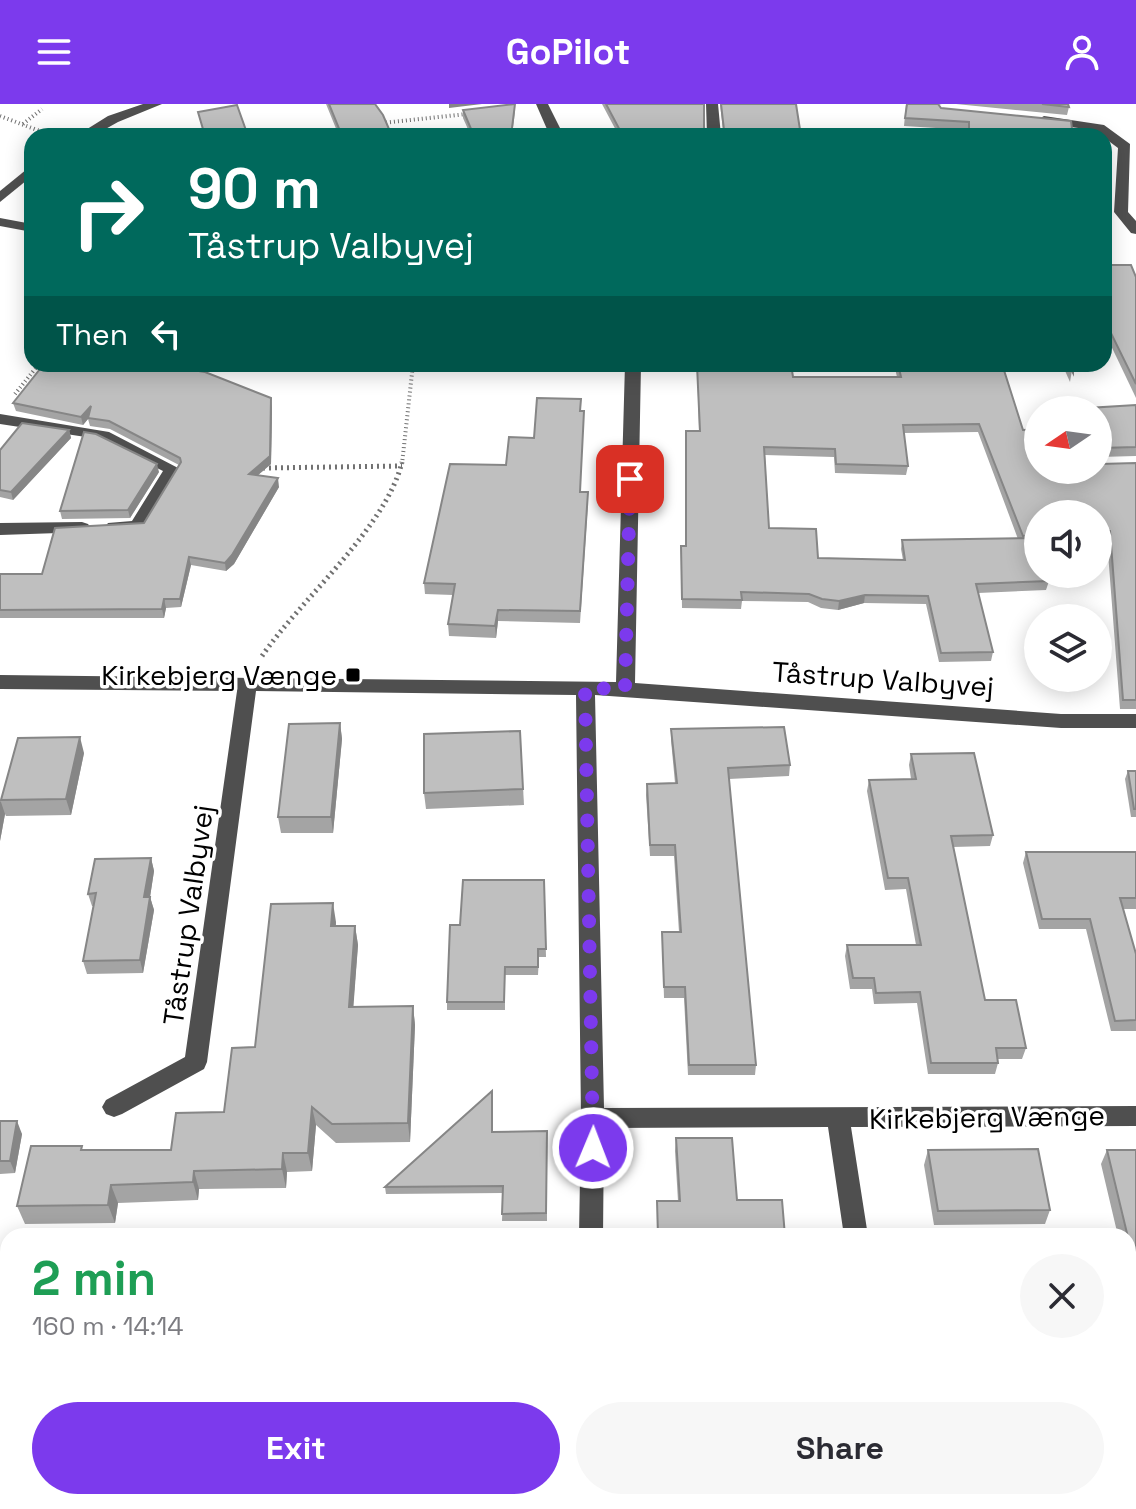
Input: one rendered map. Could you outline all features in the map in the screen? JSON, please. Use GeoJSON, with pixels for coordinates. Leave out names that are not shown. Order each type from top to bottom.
{"type":"FeatureCollection","features":[{"type":"Feature","properties":{"kind":"street"},"geometry":{"type":"LineString","coordinates":[[97,128],[156,104]]}},
{"type":"Feature","properties":{"kind":"street"},"geometry":{"type":"LineString","coordinates":[[547,104],[554,128]]}},
{"type":"Feature","properties":{"kind":"street"},"geometry":{"type":"LineString","coordinates":[[712,104],[714,128]]}},
{"type":"Feature","properties":{"kind":"street"},"geometry":{"type":"LineString","coordinates":[[100,111],[113,119]]}},
{"type":"Feature","properties":{"kind":"street"},"geometry":{"type":"LineString","coordinates":[[1033,119],[1092,124],[1103,128]]}},
{"type":"Feature","properties":{"kind":"street"},"geometry":{"type":"LineString","coordinates":[[1112,131],[1125,147],[1121,212],[1136,230]]}},
{"type":"Feature","properties":{"kind":"street"},"geometry":{"type":"LineString","coordinates":[[0,198],[24,176]]}},
{"type":"Feature","properties":{"kind":"street"},"geometry":{"type":"LineString","coordinates":[[0,222],[24,226]]}},
{"type":"Feature","properties":{"kind":"street"},"geometry":{"type":"LineString","coordinates":[[625,689],[633,372]]}},
{"type":"Feature","properties":{"kind":"street"},"geometry":{"type":"LineString","coordinates":[[0,419],[103,435],[172,469],[137,526],[0,529]]}},
{"type":"Feature","properties":{"kind":"street","name":"Tåstrup Valbyvej"},"geometry":{"type":"LineString","coordinates":[[0,682],[625,689],[1048,720],[1136,721]]}},
{"type":"Feature","properties":{"kind":"street","name":"Tåstrup Valbyvej"},"geometry":{"type":"LineString","coordinates":[[114,1107],[196,1062],[248,683]]}},
{"type":"Feature","properties":{"kind":"street"},"geometry":{"type":"LineString","coordinates":[[585,688],[593,1118],[591,1228]]}},
{"type":"Feature","properties":{"kind":"street","name":"Kirkebjerg Vænge"},"geometry":{"type":"LineString","coordinates":[[593,1118],[1136,1116]]}},
{"type":"Feature","properties":{"kind":"street","name":"Kirkebjerg Vænge"},"geometry":{"type":"LineString","coordinates":[[838,1119],[855,1228]]}},
{"type":"Feature","properties":{"kind":"path"},"geometry":{"type":"LineString","coordinates":[[23,124],[42,109]]}},
{"type":"Feature","properties":{"kind":"path"},"geometry":{"type":"LineString","coordinates":[[368,125],[479,112]]}},
{"type":"Feature","properties":{"kind":"path"},"geometry":{"type":"LineString","coordinates":[[0,116],[33,128]]}},
{"type":"Feature","properties":{"kind":"path"},"geometry":{"type":"LineString","coordinates":[[337,128],[352,126]]}},
{"type":"Feature","properties":{"kind":"path"},"geometry":{"type":"LineString","coordinates":[[0,419],[7,403],[32,372]]}},
{"type":"Feature","properties":{"kind":"path"},"geometry":{"type":"LineString","coordinates":[[248,683],[271,643],[387,497],[402,466],[412,372]]}},
{"type":"Feature","properties":{"kind":"path"},"geometry":{"type":"LineString","coordinates":[[249,468],[402,466]]}},
{"type":"Feature","properties":{"kind":"building"},"geometry":{"type":"Polygon","coordinates":[[[329,104],[375,104],[389,128],[339,128],[329,104]]]}},
{"type":"Feature","properties":{"kind":"building"},"geometry":{"type":"Polygon","coordinates":[[[515,104],[512,128],[471,128],[463,110],[515,104]]]}},
{"type":"Feature","properties":{"kind":"building"},"geometry":{"type":"Polygon","coordinates":[[[606,104],[704,104],[704,128],[619,128],[606,104]]]}},
{"type":"Feature","properties":{"kind":"building"},"geometry":{"type":"Polygon","coordinates":[[[721,104],[796,104],[800,128],[724,128],[721,104]]]}},
{"type":"Feature","properties":{"kind":"building"},"geometry":{"type":"Polygon","coordinates":[[[907,104],[938,104],[941,108],[1071,121],[1072,128],[969,128],[969,122],[905,118],[907,104]]]}},
{"type":"Feature","properties":{"kind":"building"},"geometry":{"type":"Polygon","coordinates":[[[237,105],[245,128],[203,128],[198,112],[237,105]]]}},
{"type":"Feature","properties":{"kind":"building"},"geometry":{"type":"Polygon","coordinates":[[[1112,265],[1131,265],[1136,277],[1136,384],[1112,335],[1112,265]]]}},
{"type":"Feature","properties":{"kind":"building"},"geometry":{"type":"Polygon","coordinates":[[[38,372],[205,372],[271,398],[270,456],[249,474],[278,478],[225,563],[189,557],[180,599],[164,599],[162,609],[0,610],[0,574],[42,574],[55,528],[144,523],[181,462],[180,458],[109,421],[88,418],[91,406],[81,417],[13,403],[38,372]]]}},
{"type":"Feature","properties":{"kind":"building"},"geometry":{"type":"Polygon","coordinates":[[[697,372],[792,372],[793,377],[901,377],[900,372],[1005,372],[1024,430],[1024,484],[1112,484],[1112,464],[1136,463],[1136,700],[1123,700],[1112,557],[1112,500],[1024,500],[1023,536],[979,424],[903,425],[908,466],[836,464],[835,449],[764,447],[769,528],[816,529],[818,558],[905,560],[902,540],[1024,538],[1024,582],[976,584],[993,652],[941,653],[928,596],[865,595],[839,601],[809,594],[741,592],[742,600],[682,599],[681,546],[686,546],[686,431],[700,431],[697,372]]]}},
{"type":"Feature","properties":{"kind":"building"},"geometry":{"type":"Polygon","coordinates":[[[537,398],[581,399],[580,411],[584,411],[580,492],[588,492],[580,611],[498,610],[495,626],[448,624],[455,584],[424,583],[450,464],[506,465],[509,437],[534,438],[537,398]]]}},
{"type":"Feature","properties":{"kind":"building"},"geometry":{"type":"Polygon","coordinates":[[[1136,405],[1136,447],[1112,448],[1112,406],[1136,405]]]}},
{"type":"Feature","properties":{"kind":"building"},"geometry":{"type":"Polygon","coordinates":[[[22,423],[69,430],[11,492],[0,490],[0,450],[22,423]]]}},
{"type":"Feature","properties":{"kind":"building"},"geometry":{"type":"Polygon","coordinates":[[[84,432],[96,434],[157,464],[128,510],[60,511],[84,432]]]}},
{"type":"Feature","properties":{"kind":"building"},"geometry":{"type":"Polygon","coordinates":[[[340,723],[331,817],[278,817],[289,724],[340,723]]]}},
{"type":"Feature","properties":{"kind":"building"},"geometry":{"type":"Polygon","coordinates":[[[784,727],[790,765],[728,768],[756,1065],[689,1065],[685,987],[664,987],[662,932],[681,932],[675,845],[650,845],[647,784],[677,783],[671,729],[784,727]]]}},
{"type":"Feature","properties":{"kind":"building"},"geometry":{"type":"Polygon","coordinates":[[[520,731],[523,789],[424,793],[424,734],[520,731]]]}},
{"type":"Feature","properties":{"kind":"building"},"geometry":{"type":"Polygon","coordinates":[[[80,737],[66,799],[1,800],[18,738],[80,737]]]}},
{"type":"Feature","properties":{"kind":"building"},"geometry":{"type":"Polygon","coordinates":[[[974,753],[993,835],[951,836],[985,1000],[1016,1000],[1026,1048],[996,1048],[998,1063],[931,1063],[920,992],[876,993],[874,978],[853,978],[847,945],[921,945],[908,878],[888,878],[869,780],[916,779],[911,754],[974,753]]]}},
{"type":"Feature","properties":{"kind":"building"},"geometry":{"type":"Polygon","coordinates":[[[1128,771],[1136,771],[1136,809],[1134,809],[1128,771]]]}},
{"type":"Feature","properties":{"kind":"building"},"geometry":{"type":"Polygon","coordinates":[[[1026,852],[1136,852],[1136,898],[1120,898],[1136,954],[1136,1020],[1115,1021],[1090,919],[1042,919],[1026,852]]]}},
{"type":"Feature","properties":{"kind":"building"},"geometry":{"type":"Polygon","coordinates":[[[151,858],[144,897],[150,897],[140,960],[83,961],[96,893],[88,894],[95,859],[151,858]]]}},
{"type":"Feature","properties":{"kind":"building"},"geometry":{"type":"Polygon","coordinates":[[[463,880],[544,880],[546,949],[538,949],[538,967],[505,967],[504,1002],[447,1002],[450,925],[460,925],[463,880]]]}},
{"type":"Feature","properties":{"kind":"building"},"geometry":{"type":"Polygon","coordinates":[[[333,903],[331,926],[355,926],[349,1007],[413,1006],[408,1123],[332,1124],[312,1107],[308,1153],[283,1153],[282,1169],[194,1171],[193,1182],[111,1185],[108,1205],[17,1206],[31,1146],[82,1146],[81,1150],[171,1150],[176,1113],[224,1112],[232,1048],[255,1047],[271,904],[333,903]]]}},
{"type":"Feature","properties":{"kind":"building"},"geometry":{"type":"Polygon","coordinates":[[[492,1091],[492,1132],[547,1131],[546,1213],[502,1214],[503,1186],[385,1187],[492,1091]]]}},
{"type":"Feature","properties":{"kind":"building"},"geometry":{"type":"Polygon","coordinates":[[[0,1121],[17,1121],[10,1161],[0,1161],[0,1121]]]}},
{"type":"Feature","properties":{"kind":"building"},"geometry":{"type":"Polygon","coordinates":[[[676,1138],[732,1138],[737,1200],[782,1200],[784,1228],[658,1228],[657,1201],[680,1201],[676,1138]]]}},
{"type":"Feature","properties":{"kind":"building"},"geometry":{"type":"Polygon","coordinates":[[[1038,1149],[1050,1210],[938,1211],[928,1150],[1038,1149]]]}},
{"type":"Feature","properties":{"kind":"building"},"geometry":{"type":"Polygon","coordinates":[[[1107,1150],[1136,1150],[1136,1228],[1126,1228],[1107,1150]]]}},
{"type":"Feature","properties":{"kind":"place","name":"Kirkebjerg Vænge"},"geometry":{"type":"Point","coordinates":[353,675]}},
{"type":"Feature","properties":{"kind":"route"},"geometry":{"type":"LineString","coordinates":[[593,1148],[585,688],[625,689],[630,479]]}}]}
